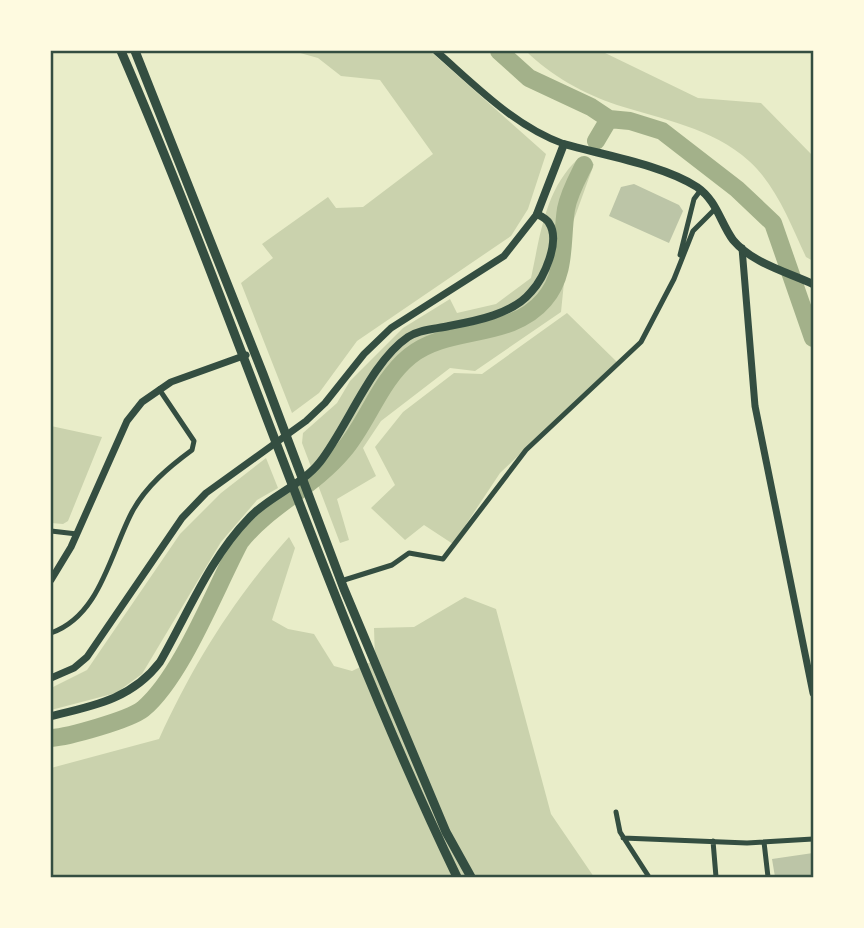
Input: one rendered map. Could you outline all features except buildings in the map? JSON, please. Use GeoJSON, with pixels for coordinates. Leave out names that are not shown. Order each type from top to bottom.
{"type":"FeatureCollection","features":[{"type":"Feature","properties":{"kind":"main road"},"geometry":{"type":"LineString","coordinates":[[121,51],[162,146],[331,591],[421,801],[457,877]]}},
{"type":"Feature","properties":{"kind":"main road"},"geometry":{"type":"LineString","coordinates":[[135,51],[343,585],[446,832],[471,877]]}},
{"type":"Feature","properties":{"kind":"main road"},"geometry":{"type":"LineString","coordinates":[[51,716],[104,704],[148,678],[167,650],[227,541],[267,500],[311,472],[380,365],[409,337],[509,310],[531,293],[544,272],[551,248],[552,231],[549,221],[537,214],[564,144],[666,173],[700,191],[716,208],[733,240],[752,257],[813,284]]}},
{"type":"Feature","properties":{"kind":"street"},"geometry":{"type":"LineString","coordinates":[[436,51],[493,101],[540,135],[564,144]]}},
{"type":"Feature","properties":{"kind":"street"},"geometry":{"type":"LineString","coordinates":[[674,279],[694,199],[700,191]]}},
{"type":"Feature","properties":{"kind":"street"},"geometry":{"type":"LineString","coordinates":[[343,585],[392,565],[409,552],[443,559],[526,450],[641,342],[674,279],[693,231],[716,208]]}},
{"type":"Feature","properties":{"kind":"street"},"geometry":{"type":"LineString","coordinates":[[51,678],[74,668],[93,649],[182,518],[206,494],[228,474],[306,421],[326,403],[365,354],[391,328],[505,256],[537,214]]}},
{"type":"Feature","properties":{"kind":"street"},"geometry":{"type":"LineString","coordinates":[[742,248],[755,406],[813,693]]}},
{"type":"Feature","properties":{"kind":"street"},"geometry":{"type":"LineString","coordinates":[[51,580],[63,565],[127,421],[142,402],[159,389],[254,352]]}},
{"type":"Feature","properties":{"kind":"street"},"geometry":{"type":"LineString","coordinates":[[51,634],[82,615],[133,510],[150,486],[192,450],[194,441],[159,389]]}},
{"type":"Feature","properties":{"kind":"street"},"geometry":{"type":"LineString","coordinates":[[51,530],[77,534]]}},
{"type":"Feature","properties":{"kind":"street"},"geometry":{"type":"LineString","coordinates":[[616,812],[623,838],[649,877]]}},
{"type":"Feature","properties":{"kind":"street"},"geometry":{"type":"LineString","coordinates":[[623,838],[764,842],[813,839]]}},
{"type":"Feature","properties":{"kind":"street"},"geometry":{"type":"LineString","coordinates":[[713,841],[716,877]]}},
{"type":"Feature","properties":{"kind":"street"},"geometry":{"type":"LineString","coordinates":[[764,842],[768,877]]}},
{"type":"Feature","properties":{"kind":"green space"},"geometry":{"type":"Polygon","coordinates":[[[293,51],[430,51],[546,154],[528,209],[511,236],[357,341],[319,393],[292,413],[241,283],[273,258],[262,244],[328,197],[336,208],[363,207],[433,154],[380,80],[341,76],[318,58],[293,51]]]}},
{"type":"Feature","properties":{"kind":"green space"},"geometry":{"type":"Polygon","coordinates":[[[526,51],[601,51],[698,98],[761,103],[813,156],[813,261],[806,257],[782,206],[767,182],[749,161],[735,150],[703,132],[592,95],[557,76],[526,51]]]}},
{"type":"Feature","properties":{"kind":"green space"},"geometry":{"type":"Polygon","coordinates":[[[578,159],[594,164],[569,233],[561,312],[475,371],[450,368],[381,421],[363,448],[376,476],[337,499],[349,540],[340,543],[302,443],[303,433],[337,403],[350,381],[403,328],[450,299],[457,313],[496,304],[531,278],[551,199],[558,184],[578,159]]]}},
{"type":"Feature","properties":{"kind":"green space"},"geometry":{"type":"Polygon","coordinates":[[[567,313],[617,362],[500,473],[453,544],[424,525],[405,540],[371,508],[395,485],[375,447],[403,412],[454,373],[482,374],[567,313]]]}},
{"type":"Feature","properties":{"kind":"green space"},"geometry":{"type":"Polygon","coordinates":[[[51,426],[102,437],[68,521],[63,524],[51,523],[51,426]]]}},
{"type":"Feature","properties":{"kind":"green space"},"geometry":{"type":"Polygon","coordinates":[[[266,458],[278,488],[257,500],[221,542],[142,674],[116,693],[51,710],[51,688],[87,670],[180,534],[221,493],[266,458]]]}},
{"type":"Feature","properties":{"kind":"green space"},"geometry":{"type":"Polygon","coordinates":[[[289,537],[295,548],[272,620],[288,629],[314,634],[334,666],[352,671],[375,660],[374,628],[414,627],[465,597],[496,609],[551,814],[594,877],[51,877],[51,768],[159,739],[186,684],[216,633],[250,584],[289,537]]]}},
{"type":"Feature","properties":{"kind":"waterway"},"geometry":{"type":"LineString","coordinates":[[499,51],[529,78],[591,107],[609,119],[630,121],[662,131],[737,189],[773,223],[813,338]]}},
{"type":"Feature","properties":{"kind":"waterway"},"geometry":{"type":"LineString","coordinates":[[596,141],[609,119]]}},
{"type":"Feature","properties":{"kind":"waterway"},"geometry":{"type":"LineString","coordinates":[[51,738],[112,723],[143,709],[171,676],[184,654],[240,542],[251,529],[331,464],[343,451],[390,377],[410,356],[443,340],[514,321],[530,313],[544,300],[560,268],[567,203],[584,165]]}}]}
